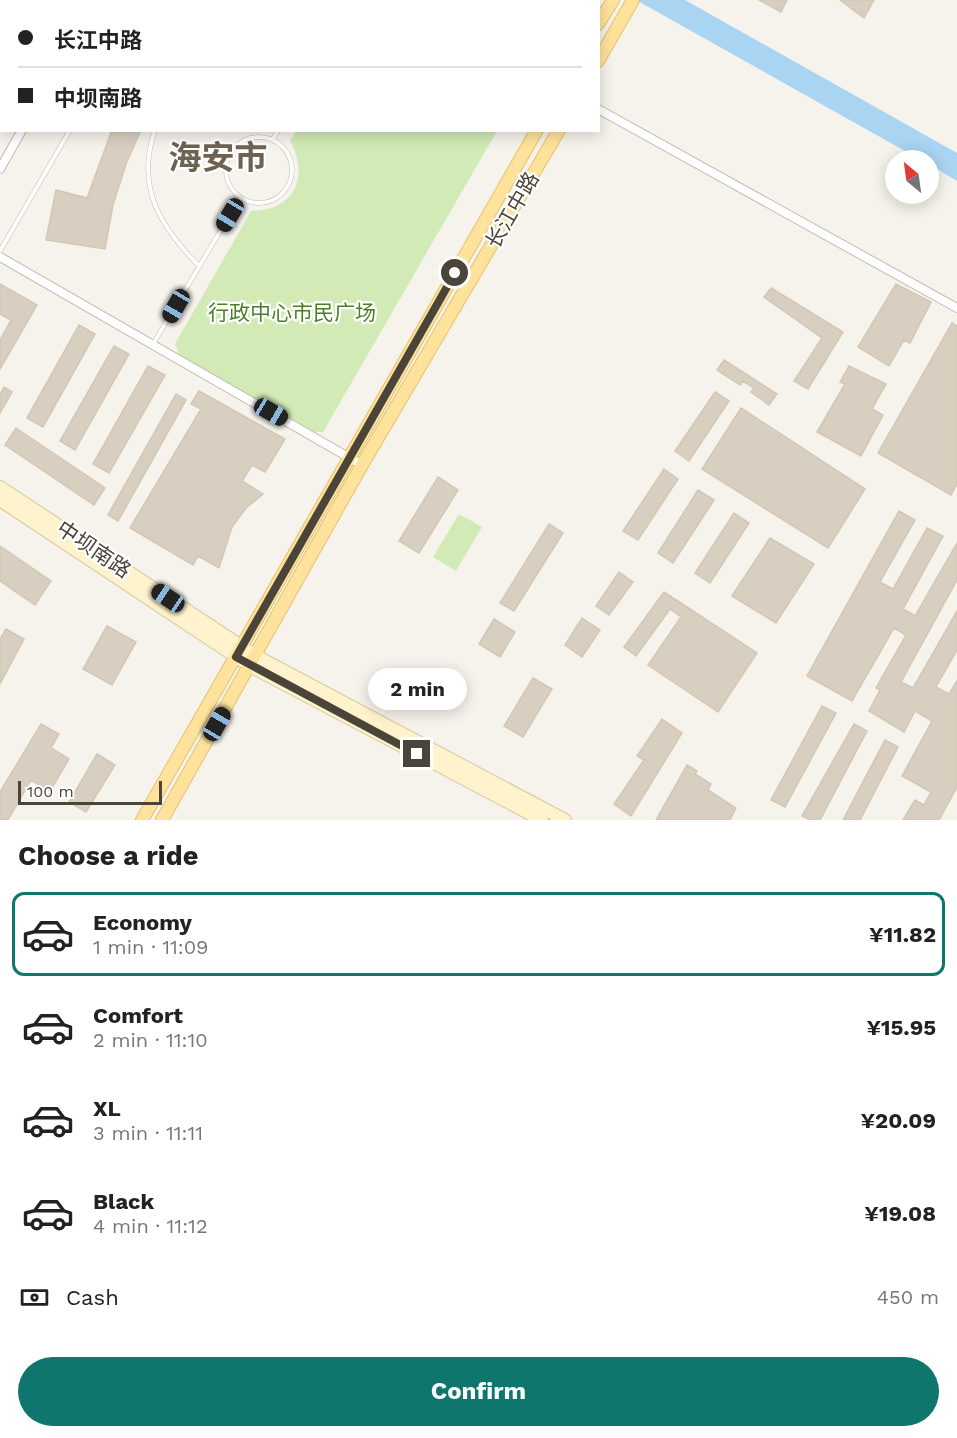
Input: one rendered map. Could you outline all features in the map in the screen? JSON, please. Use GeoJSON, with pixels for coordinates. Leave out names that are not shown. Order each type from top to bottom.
{"type":"FeatureCollection","features":[{"type":"Feature","properties":{"kind":"main road"},"geometry":{"type":"LineString","coordinates":[[600,21],[613,0]]}},
{"type":"Feature","properties":{"kind":"main road"},"geometry":{"type":"LineString","coordinates":[[600,58],[632,2]]}},
{"type":"Feature","properties":{"kind":"main road","name":"长江中路"},"geometry":{"type":"LineString","coordinates":[[142,820],[536,132]]}},
{"type":"Feature","properties":{"kind":"main road","name":"长江中路"},"geometry":{"type":"LineString","coordinates":[[162,820],[362,465],[558,132]]}},
{"type":"Feature","properties":{"kind":"main road","name":"中坝南路"},"geometry":{"type":"LineString","coordinates":[[0,486],[239,653]]}},
{"type":"Feature","properties":{"kind":"main road","name":"中坝南路"},"geometry":{"type":"LineString","coordinates":[[0,500],[239,653],[542,820]]}},
{"type":"Feature","properties":{"kind":"main road","name":"中坝南路"},"geometry":{"type":"LineString","coordinates":[[253,661],[566,820]]}},
{"type":"Feature","properties":{"kind":"street"},"geometry":{"type":"LineString","coordinates":[[600,110],[957,308]]}},
{"type":"Feature","properties":{"kind":"street"},"geometry":{"type":"LineString","coordinates":[[0,169],[21,132]]}},
{"type":"Feature","properties":{"kind":"street"},"geometry":{"type":"LineString","coordinates":[[0,258],[362,465]]}},
{"type":"Feature","properties":{"kind":"lane"},"geometry":{"type":"LineString","coordinates":[[0,251],[69,132]]}},
{"type":"Feature","properties":{"kind":"lane"},"geometry":{"type":"LineString","coordinates":[[155,132],[150,159],[150,181],[155,206],[162,223],[175,241],[199,266]]}},
{"type":"Feature","properties":{"kind":"lane"},"geometry":{"type":"LineString","coordinates":[[273,140],[277,132]]}},
{"type":"Feature","properties":{"kind":"lane"},"geometry":{"type":"LineString","coordinates":[[251,138],[273,140],[284,148],[291,160],[292,173],[288,187],[279,197],[266,203],[253,203],[240,198],[230,188],[225,175],[226,161],[233,149],[251,138]]}},
{"type":"Feature","properties":{"kind":"lane"},"geometry":{"type":"LineString","coordinates":[[153,345],[240,198]]}},
{"type":"Feature","properties":{"kind":"green space","name":"行政中心市民广场"},"geometry":{"type":"Polygon","coordinates":[[[295,132],[496,132],[323,432],[314,432],[179,354],[175,344],[251,211],[278,205],[294,190],[298,179],[298,167],[296,154],[290,141],[295,132]]]}},
{"type":"Feature","properties":{"kind":"green space"},"geometry":{"type":"Polygon","coordinates":[[[459,514],[482,527],[456,571],[433,557],[459,514]]]}},
{"type":"Feature","properties":{"kind":"water"},"geometry":{"type":"Polygon","coordinates":[[[636,0],[685,0],[957,153],[957,181],[939,170],[939,150],[903,150],[636,0]]]}},
{"type":"Feature","properties":{"kind":"building"},"geometry":{"type":"Polygon","coordinates":[[[759,0],[787,0],[781,12],[759,0]]]}},
{"type":"Feature","properties":{"kind":"building"},"geometry":{"type":"Polygon","coordinates":[[[840,0],[874,0],[864,18],[840,0]]]}},
{"type":"Feature","properties":{"kind":"building"},"geometry":{"type":"Polygon","coordinates":[[[111,132],[140,132],[126,164],[113,205],[105,249],[46,240],[56,190],[87,198],[111,132]]]}},
{"type":"Feature","properties":{"kind":"building"},"geometry":{"type":"Polygon","coordinates":[[[0,284],[37,305],[0,369],[0,340],[11,320],[0,314],[0,284]]]}},
{"type":"Feature","properties":{"kind":"building"},"geometry":{"type":"Polygon","coordinates":[[[896,284],[931,302],[910,343],[904,340],[889,366],[858,347],[896,284]]]}},
{"type":"Feature","properties":{"kind":"building"},"geometry":{"type":"Polygon","coordinates":[[[771,288],[843,332],[808,389],[794,381],[822,338],[764,297],[771,288]]]}},
{"type":"Feature","properties":{"kind":"building"},"geometry":{"type":"Polygon","coordinates":[[[952,323],[957,326],[957,484],[951,495],[878,453],[952,323]]]}},
{"type":"Feature","properties":{"kind":"building"},"geometry":{"type":"Polygon","coordinates":[[[79,325],[95,334],[43,427],[27,418],[79,325]]]}},
{"type":"Feature","properties":{"kind":"building"},"geometry":{"type":"Polygon","coordinates":[[[114,346],[129,354],[75,450],[60,441],[114,346]]]}},
{"type":"Feature","properties":{"kind":"building"},"geometry":{"type":"Polygon","coordinates":[[[724,360],[777,394],[769,405],[751,392],[754,388],[743,381],[740,385],[717,370],[724,360]]]}},
{"type":"Feature","properties":{"kind":"building"},"geometry":{"type":"Polygon","coordinates":[[[148,366],[165,375],[109,473],[93,464],[148,366]]]}},
{"type":"Feature","properties":{"kind":"building"},"geometry":{"type":"Polygon","coordinates":[[[849,366],[886,384],[872,409],[883,415],[861,456],[817,432],[845,384],[840,382],[849,366]]]}},
{"type":"Feature","properties":{"kind":"building"},"geometry":{"type":"Polygon","coordinates":[[[4,387],[12,392],[0,413],[0,395],[4,387]]]}},
{"type":"Feature","properties":{"kind":"building"},"geometry":{"type":"Polygon","coordinates":[[[199,391],[285,439],[265,472],[252,465],[242,481],[263,494],[246,508],[232,527],[219,568],[198,556],[193,565],[130,528],[201,409],[191,404],[199,391]]]}},
{"type":"Feature","properties":{"kind":"building"},"geometry":{"type":"Polygon","coordinates":[[[715,392],[729,401],[689,461],[675,451],[715,392]]]}},
{"type":"Feature","properties":{"kind":"building"},"geometry":{"type":"Polygon","coordinates":[[[176,394],[186,400],[118,521],[108,515],[176,394]]]}},
{"type":"Feature","properties":{"kind":"building"},"geometry":{"type":"Polygon","coordinates":[[[741,408],[865,489],[828,548],[702,469],[741,408]]]}},
{"type":"Feature","properties":{"kind":"building"},"geometry":{"type":"Polygon","coordinates":[[[16,428],[105,488],[94,505],[5,445],[16,428]]]}},
{"type":"Feature","properties":{"kind":"building"},"geometry":{"type":"Polygon","coordinates":[[[664,469],[678,479],[638,540],[623,531],[664,469]]]}},
{"type":"Feature","properties":{"kind":"building"},"geometry":{"type":"Polygon","coordinates":[[[438,477],[458,490],[419,553],[399,541],[438,477]]]}},
{"type":"Feature","properties":{"kind":"building"},"geometry":{"type":"Polygon","coordinates":[[[698,490],[714,500],[673,563],[658,553],[698,490]]]}},
{"type":"Feature","properties":{"kind":"building"},"geometry":{"type":"Polygon","coordinates":[[[899,511],[915,520],[880,582],[893,589],[927,528],[943,536],[903,609],[915,616],[957,543],[957,580],[901,682],[913,688],[957,611],[957,650],[936,687],[949,694],[957,681],[957,787],[939,820],[903,820],[915,800],[924,805],[931,792],[902,776],[932,721],[915,711],[904,732],[869,711],[880,690],[876,688],[906,635],[894,628],[852,701],[807,676],[899,511]]]}},
{"type":"Feature","properties":{"kind":"building"},"geometry":{"type":"Polygon","coordinates":[[[734,513],[749,523],[710,583],[695,573],[734,513]]]}},
{"type":"Feature","properties":{"kind":"building"},"geometry":{"type":"Polygon","coordinates":[[[549,524],[563,533],[514,611],[500,603],[549,524]]]}},
{"type":"Feature","properties":{"kind":"building"},"geometry":{"type":"Polygon","coordinates":[[[770,538],[814,564],[776,623],[732,596],[770,538]]]}},
{"type":"Feature","properties":{"kind":"building"},"geometry":{"type":"Polygon","coordinates":[[[0,546],[51,581],[35,605],[0,581],[0,546]]]}},
{"type":"Feature","properties":{"kind":"building"},"geometry":{"type":"Polygon","coordinates":[[[619,572],[633,582],[609,615],[596,606],[619,572]]]}},
{"type":"Feature","properties":{"kind":"building"},"geometry":{"type":"Polygon","coordinates":[[[664,592],[757,653],[718,712],[648,665],[681,617],[670,609],[636,656],[624,647],[664,592]]]}},
{"type":"Feature","properties":{"kind":"building"},"geometry":{"type":"Polygon","coordinates":[[[582,618],[600,630],[582,657],[565,645],[582,618]]]}},
{"type":"Feature","properties":{"kind":"building"},"geometry":{"type":"Polygon","coordinates":[[[494,619],[515,632],[500,657],[479,644],[494,619]]]}},
{"type":"Feature","properties":{"kind":"building"},"geometry":{"type":"Polygon","coordinates":[[[107,626],[136,642],[112,685],[83,669],[107,626]]]}},
{"type":"Feature","properties":{"kind":"building"},"geometry":{"type":"Polygon","coordinates":[[[6,629],[24,639],[0,684],[0,639],[6,629]]]}},
{"type":"Feature","properties":{"kind":"building"},"geometry":{"type":"Polygon","coordinates":[[[533,678],[552,689],[523,737],[504,726],[533,678]]]}},
{"type":"Feature","properties":{"kind":"building"},"geometry":{"type":"Polygon","coordinates":[[[822,706],[836,713],[785,807],[771,800],[822,706]]]}},
{"type":"Feature","properties":{"kind":"building"},"geometry":{"type":"Polygon","coordinates":[[[662,719],[682,733],[631,816],[614,804],[644,760],[637,756],[662,719]]]}},
{"type":"Feature","properties":{"kind":"building"},"geometry":{"type":"Polygon","coordinates":[[[41,724],[59,734],[51,748],[69,759],[50,791],[31,780],[8,820],[0,820],[0,792],[41,724]]]}},
{"type":"Feature","properties":{"kind":"building"},"geometry":{"type":"Polygon","coordinates":[[[854,724],[867,731],[820,820],[810,820],[802,816],[854,724]]]}},
{"type":"Feature","properties":{"kind":"building"},"geometry":{"type":"Polygon","coordinates":[[[885,740],[898,747],[860,820],[843,820],[885,740]]]}},
{"type":"Feature","properties":{"kind":"building"},"geometry":{"type":"Polygon","coordinates":[[[97,754],[115,765],[86,812],[69,802],[97,754]]]}},
{"type":"Feature","properties":{"kind":"building"},"geometry":{"type":"Polygon","coordinates":[[[687,765],[697,771],[695,774],[711,784],[708,790],[736,808],[730,820],[656,820],[687,765]]]}},
{"type":"Feature","properties":{"kind":"district","name":"海安市"},"geometry":{"type":"Point","coordinates":[218,157]}},
{"type":"Feature","properties":{"kind":"route"},"geometry":{"type":"LineString","coordinates":[[417,754],[236,657],[455,273]]}}]}
